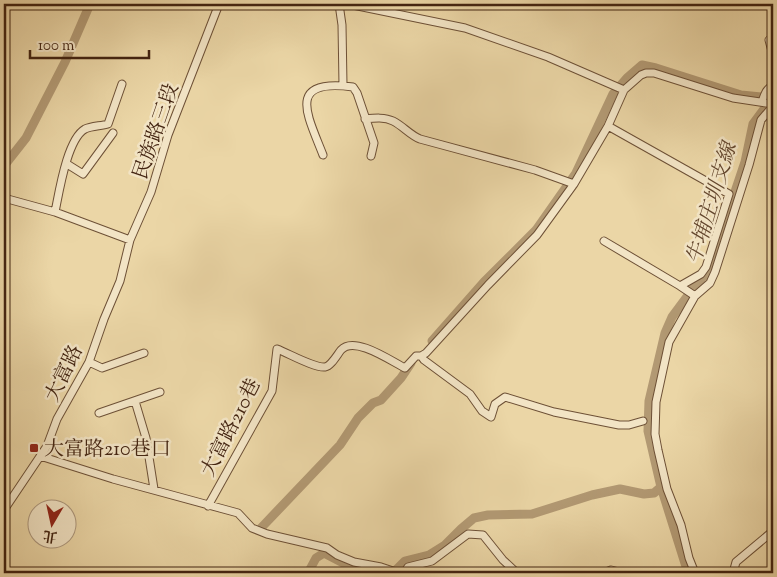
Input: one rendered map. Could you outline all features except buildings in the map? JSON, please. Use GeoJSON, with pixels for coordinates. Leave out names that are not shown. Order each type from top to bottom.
{"type":"FeatureCollection","features":[{"type":"Feature","properties":{"kind":"street","name":"民族路三段"},"geometry":{"type":"LineString","coordinates":[[130,240],[151,192],[168,135],[219,4]]}},
{"type":"Feature","properties":{"kind":"street"},"geometry":{"type":"LineString","coordinates":[[339,4],[342,25],[343,85]]}},
{"type":"Feature","properties":{"kind":"street"},"geometry":{"type":"LineString","coordinates":[[348,4],[465,28],[548,58],[624,90]]}},
{"type":"Feature","properties":{"kind":"street"},"geometry":{"type":"LineString","coordinates":[[769,40],[773,55]]}},
{"type":"Feature","properties":{"kind":"street"},"geometry":{"type":"LineString","coordinates":[[643,421],[629,425],[619,425],[554,412],[506,397],[495,404],[491,417],[482,411],[470,394],[421,356],[426,353],[537,235],[574,184],[608,126],[624,90],[641,75],[654,73],[733,98],[773,105],[758,126],[749,165],[715,272],[710,283],[695,296],[669,342],[656,402],[655,427],[658,450],[667,489],[681,525],[689,558],[695,573]]}},
{"type":"Feature","properties":{"kind":"street"},"geometry":{"type":"LineString","coordinates":[[55,212],[73,142],[85,129],[108,124],[122,84]]}},
{"type":"Feature","properties":{"kind":"street"},"geometry":{"type":"LineString","coordinates":[[323,155],[307,107],[307,98],[310,92],[320,87],[343,85],[353,87],[357,92],[374,144],[371,156]]}},
{"type":"Feature","properties":{"kind":"street"},"geometry":{"type":"LineString","coordinates":[[762,102],[767,91],[773,86]]}},
{"type":"Feature","properties":{"kind":"street"},"geometry":{"type":"LineString","coordinates":[[366,119],[378,118],[394,121],[412,136],[420,139],[535,170],[574,184]]}},
{"type":"Feature","properties":{"kind":"street"},"geometry":{"type":"LineString","coordinates":[[608,126],[730,194],[706,267],[701,274],[680,286]]}},
{"type":"Feature","properties":{"kind":"street"},"geometry":{"type":"LineString","coordinates":[[66,164],[83,174],[113,133]]}},
{"type":"Feature","properties":{"kind":"street"},"geometry":{"type":"LineString","coordinates":[[4,198],[55,212],[130,240]]}},
{"type":"Feature","properties":{"kind":"street","name":"大富路"},"geometry":{"type":"LineString","coordinates":[[4,510],[47,446],[58,419],[89,362],[102,323],[120,281],[130,240]]}},
{"type":"Feature","properties":{"kind":"street"},"geometry":{"type":"LineString","coordinates":[[604,241],[695,296]]}},
{"type":"Feature","properties":{"kind":"street","name":"大富路210巷"},"geometry":{"type":"LineString","coordinates":[[208,506],[272,391],[277,349],[324,367],[329,365],[343,347],[348,345],[369,348],[405,368],[416,356],[421,356]]}},
{"type":"Feature","properties":{"kind":"street"},"geometry":{"type":"LineString","coordinates":[[89,362],[102,368],[144,353]]}},
{"type":"Feature","properties":{"kind":"street"},"geometry":{"type":"LineString","coordinates":[[99,413],[160,392]]}},
{"type":"Feature","properties":{"kind":"street"},"geometry":{"type":"LineString","coordinates":[[136,400],[146,438],[154,489]]}},
{"type":"Feature","properties":{"kind":"street","name":"大富路210巷"},"geometry":{"type":"LineString","coordinates":[[40,456],[113,479],[238,513],[252,528],[267,534],[327,548],[337,556],[354,562],[381,567],[399,573]]}},
{"type":"Feature","properties":{"kind":"street"},"geometry":{"type":"LineString","coordinates":[[733,573],[736,562],[773,531]]}},
{"type":"Feature","properties":{"kind":"street"},"geometry":{"type":"LineString","coordinates":[[404,573],[408,568],[432,562],[468,534],[483,535],[503,560],[517,573]]}},
{"type":"Feature","properties":{"kind":"street"},"geometry":{"type":"LineString","coordinates":[[604,573],[611,570],[623,573]]}},
{"type":"Feature","properties":{"kind":"waterway"},"geometry":{"type":"LineString","coordinates":[[4,166],[26,138],[65,62],[90,4]]}},
{"type":"Feature","properties":{"kind":"waterway"},"geometry":{"type":"LineString","coordinates":[[432,341],[484,282],[536,230],[576,173],[613,94],[642,65],[741,95],[771,98]]}},
{"type":"Feature","properties":{"kind":"waterway","name":"牛埔庄圳支線"},"geometry":{"type":"LineString","coordinates":[[688,573],[661,487],[648,431],[649,401],[665,333],[672,317],[695,286],[706,278],[745,162],[753,124],[773,97]]}},
{"type":"Feature","properties":{"kind":"waterway"},"geometry":{"type":"LineString","coordinates":[[261,528],[340,445],[358,418],[373,403],[381,400],[401,378],[411,363]]}},
{"type":"Feature","properties":{"kind":"waterway"},"geometry":{"type":"LineString","coordinates":[[393,573],[405,561],[429,555],[445,545],[474,518],[488,515],[532,514],[592,495],[620,489],[644,494],[654,493],[661,487]]}},
{"type":"Feature","properties":{"kind":"waterway"},"geometry":{"type":"LineString","coordinates":[[308,573],[316,558],[324,553],[347,565],[385,573]]}},
{"type":"Feature","properties":{"kind":"place","name":"大富路210巷口"},"geometry":{"type":"Point","coordinates":[34,448]}}]}
